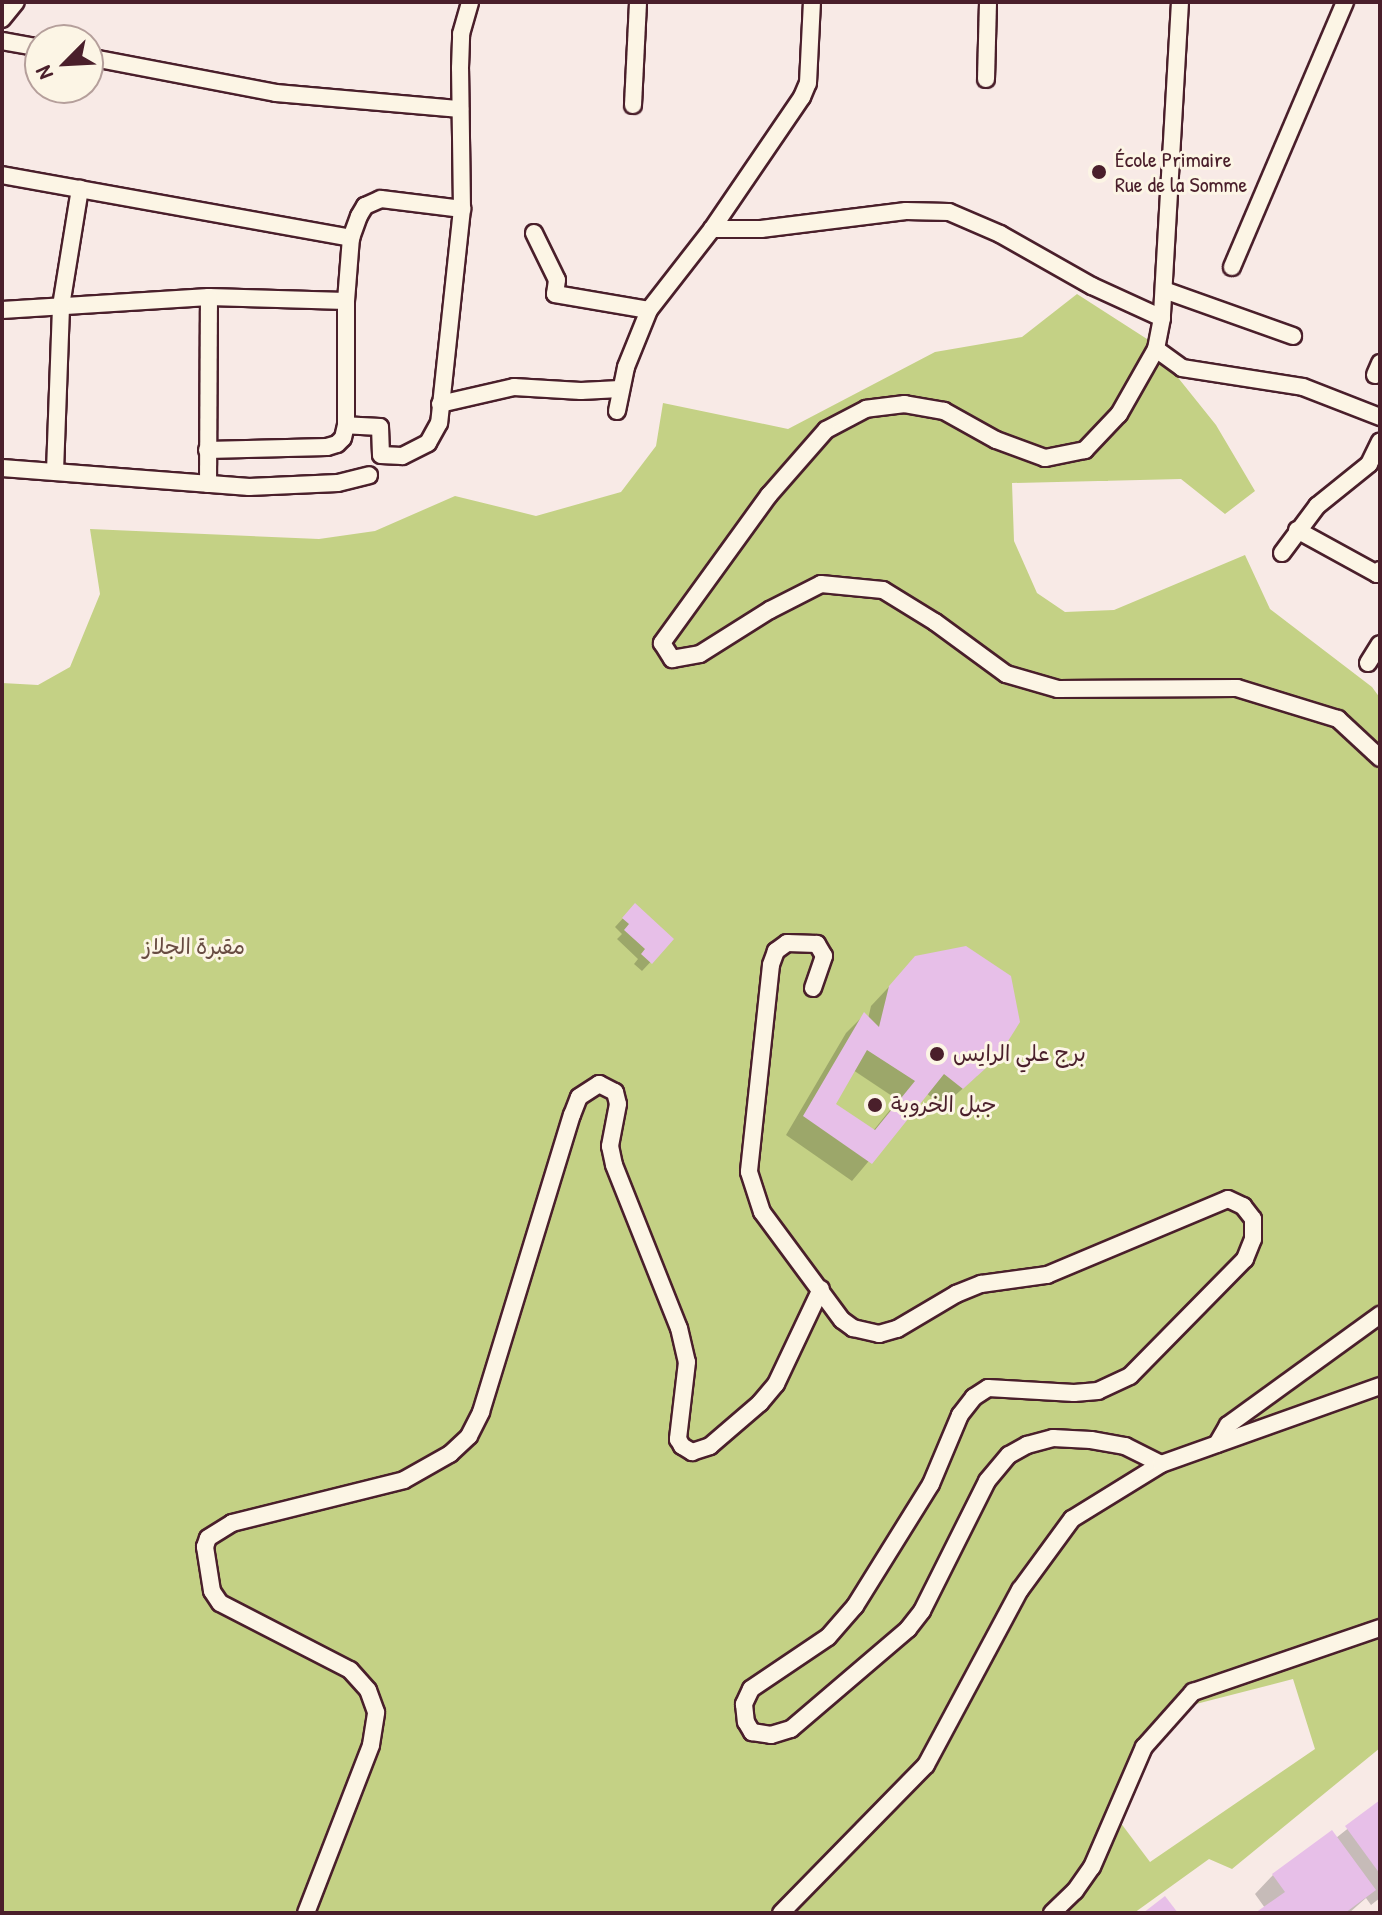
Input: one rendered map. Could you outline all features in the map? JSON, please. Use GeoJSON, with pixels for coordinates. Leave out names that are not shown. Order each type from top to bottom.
{"type":"FeatureCollection","features":[{"type":"Feature","properties":{"kind":"street"},"geometry":{"type":"LineString","coordinates":[[2,19],[16,2]]}},
{"type":"Feature","properties":{"kind":"street"},"geometry":{"type":"LineString","coordinates":[[346,425],[380,427],[381,455],[402,456],[428,443],[439,423],[462,209],[461,34],[470,2]]}},
{"type":"Feature","properties":{"kind":"street"},"geometry":{"type":"LineString","coordinates":[[633,105],[638,2]]}},
{"type":"Feature","properties":{"kind":"street"},"geometry":{"type":"LineString","coordinates":[[617,411],[620,389],[649,310],[712,229],[802,97],[808,83],[812,2]]}},
{"type":"Feature","properties":{"kind":"street"},"geometry":{"type":"LineString","coordinates":[[986,79],[988,2]]}},
{"type":"Feature","properties":{"kind":"street"},"geometry":{"type":"LineString","coordinates":[[1180,2],[1162,318],[1156,349],[1119,414],[1085,450],[1045,458],[996,440],[944,411],[905,404],[866,409],[826,430],[769,495],[662,643],[672,659],[700,654],[770,610],[821,584],[883,590],[935,622],[1006,674],[1058,689],[1237,688],[1338,719],[1380,758]]}},
{"type":"Feature","properties":{"kind":"street"},"geometry":{"type":"LineString","coordinates":[[1232,267],[1345,2]]}},
{"type":"Feature","properties":{"kind":"street"},"geometry":{"type":"LineString","coordinates":[[2,41],[24,45]]}},
{"type":"Feature","properties":{"kind":"street"},"geometry":{"type":"LineString","coordinates":[[104,60],[276,93],[460,109]]}},
{"type":"Feature","properties":{"kind":"street"},"geometry":{"type":"LineString","coordinates":[[2,175],[351,238]]}},
{"type":"Feature","properties":{"kind":"street"},"geometry":{"type":"LineString","coordinates":[[55,471],[61,306],[80,189]]}},
{"type":"Feature","properties":{"kind":"street"},"geometry":{"type":"LineString","coordinates":[[207,450],[327,447],[343,438],[346,425],[346,301],[351,238],[359,216],[373,201],[381,199],[462,209]]}},
{"type":"Feature","properties":{"kind":"street"},"geometry":{"type":"LineString","coordinates":[[712,229],[761,229],[906,211],[949,212],[1000,234],[1092,286],[1162,318]]}},
{"type":"Feature","properties":{"kind":"street"},"geometry":{"type":"LineString","coordinates":[[534,233],[557,280],[555,294],[649,310]]}},
{"type":"Feature","properties":{"kind":"street"},"geometry":{"type":"LineString","coordinates":[[1164,290],[1293,336]]}},
{"type":"Feature","properties":{"kind":"street"},"geometry":{"type":"LineString","coordinates":[[2,310],[209,297],[346,301]]}},
{"type":"Feature","properties":{"kind":"street"},"geometry":{"type":"LineString","coordinates":[[208,484],[209,297]]}},
{"type":"Feature","properties":{"kind":"street"},"geometry":{"type":"LineString","coordinates":[[1156,349],[1182,368],[1303,387],[1380,417]]}},
{"type":"Feature","properties":{"kind":"street"},"geometry":{"type":"LineString","coordinates":[[440,404],[514,387],[581,391],[620,389]]}},
{"type":"Feature","properties":{"kind":"street"},"geometry":{"type":"LineString","coordinates":[[1282,553],[1297,530],[1325,499],[1363,469],[1380,441]]}},
{"type":"Feature","properties":{"kind":"street"},"geometry":{"type":"LineString","coordinates":[[2,468],[249,487],[338,483],[369,475]]}},
{"type":"Feature","properties":{"kind":"street"},"geometry":{"type":"LineString","coordinates":[[1297,530],[1377,574],[1380,570]]}},
{"type":"Feature","properties":{"kind":"street"},"geometry":{"type":"LineString","coordinates":[[1368,663],[1380,644]]}},
{"type":"Feature","properties":{"kind":"street"},"geometry":{"type":"LineString","coordinates":[[813,988],[824,956],[817,944],[787,943],[776,951],[771,965],[749,1172],[762,1212],[842,1320],[853,1328],[879,1334],[897,1329],[956,1294],[981,1284],[1047,1275],[1214,1202],[1228,1199],[1243,1206],[1253,1219],[1253,1239],[1245,1259],[1130,1376],[1098,1391],[1074,1393],[988,1388],[974,1397],[960,1415],[931,1484],[855,1606],[828,1637],[751,1689],[744,1704],[746,1722],[752,1732],[771,1735],[791,1729],[908,1629],[922,1611],[987,1481],[1009,1455],[1027,1445],[1053,1438],[1091,1440],[1125,1446],[1161,1464]]}},
{"type":"Feature","properties":{"kind":"street"},"geometry":{"type":"LineString","coordinates":[[306,1913],[371,1745],[376,1712],[368,1690],[350,1670],[220,1603],[212,1591],[205,1547],[208,1538],[232,1523],[404,1480],[450,1454],[469,1436],[481,1412],[572,1115],[579,1097],[599,1084],[615,1092],[618,1104],[610,1146],[614,1165],[622,1193],[656,1263],[679,1328],[687,1362],[678,1439],[682,1446],[692,1452],[710,1446],[760,1403],[776,1384],[821,1289]]}},
{"type":"Feature","properties":{"kind":"street"},"geometry":{"type":"LineString","coordinates":[[1217,1444],[1228,1425],[1380,1315]]}},
{"type":"Feature","properties":{"kind":"street"},"geometry":{"type":"LineString","coordinates":[[781,1913],[926,1765],[1020,1590],[1054,1540],[1092,1504],[1161,1464],[1380,1386]]}},
{"type":"Feature","properties":{"kind":"street"},"geometry":{"type":"LineString","coordinates":[[1052,1913],[1084,1880],[1092,1867],[1144,1747],[1193,1692],[1380,1628]]}},
{"type":"Feature","properties":{"kind":"green space","name":"مقبرة الجلاز"},"geometry":{"type":"Polygon","coordinates":[[[1077,294],[1147,339],[1216,425],[1255,491],[1225,514],[1181,479],[1012,483],[1014,541],[1037,593],[1065,612],[1114,610],[1245,555],[1270,609],[1372,687],[1380,698],[1380,1748],[1232,1869],[1209,1859],[1134,1913],[2,1913],[2,683],[38,685],[70,667],[100,594],[90,529],[319,539],[375,531],[455,496],[536,516],[621,492],[656,446],[663,403],[788,429],[935,352],[1022,337],[1077,294]],[[1293,1679],[1196,1704],[1150,1748],[1117,1818],[1150,1862],[1315,1749],[1293,1679]]]}},
{"type":"Feature","properties":{"kind":"building"},"geometry":{"type":"Polygon","coordinates":[[[635,903],[674,939],[652,964],[641,954],[645,949],[624,930],[629,924],[622,918],[635,903]]]}},
{"type":"Feature","properties":{"kind":"building","name":"برج علي الرايس"},"geometry":{"type":"Polygon","coordinates":[[[966,946],[1011,976],[1020,1022],[998,1057],[963,1089],[944,1074],[872,1164],[803,1116],[864,1012],[879,1027],[889,986],[915,956],[966,946]],[[867,1050],[836,1104],[875,1130],[915,1081],[867,1050]]]}},
{"type":"Feature","properties":{"kind":"building"},"geometry":{"type":"Polygon","coordinates":[[[1380,1800],[1380,1874],[1345,1826],[1380,1800]]]}},
{"type":"Feature","properties":{"kind":"building"},"geometry":{"type":"Polygon","coordinates":[[[1332,1830],[1376,1890],[1345,1913],[1255,1913],[1285,1892],[1272,1874],[1332,1830]]]}},
{"type":"Feature","properties":{"kind":"building"},"geometry":{"type":"Polygon","coordinates":[[[1165,1896],[1178,1913],[1143,1913],[1165,1896]]]}},
{"type":"Feature","properties":{"kind":"place","name":"École Primaire Rue de la Somme"},"geometry":{"type":"Point","coordinates":[1099,172]}},
{"type":"Feature","properties":{"kind":"place","name":"برج علي الرايس"},"geometry":{"type":"Point","coordinates":[937,1054]}},
{"type":"Feature","properties":{"kind":"place","name":"جبل الخروبة"},"geometry":{"type":"Point","coordinates":[875,1105]}}]}
